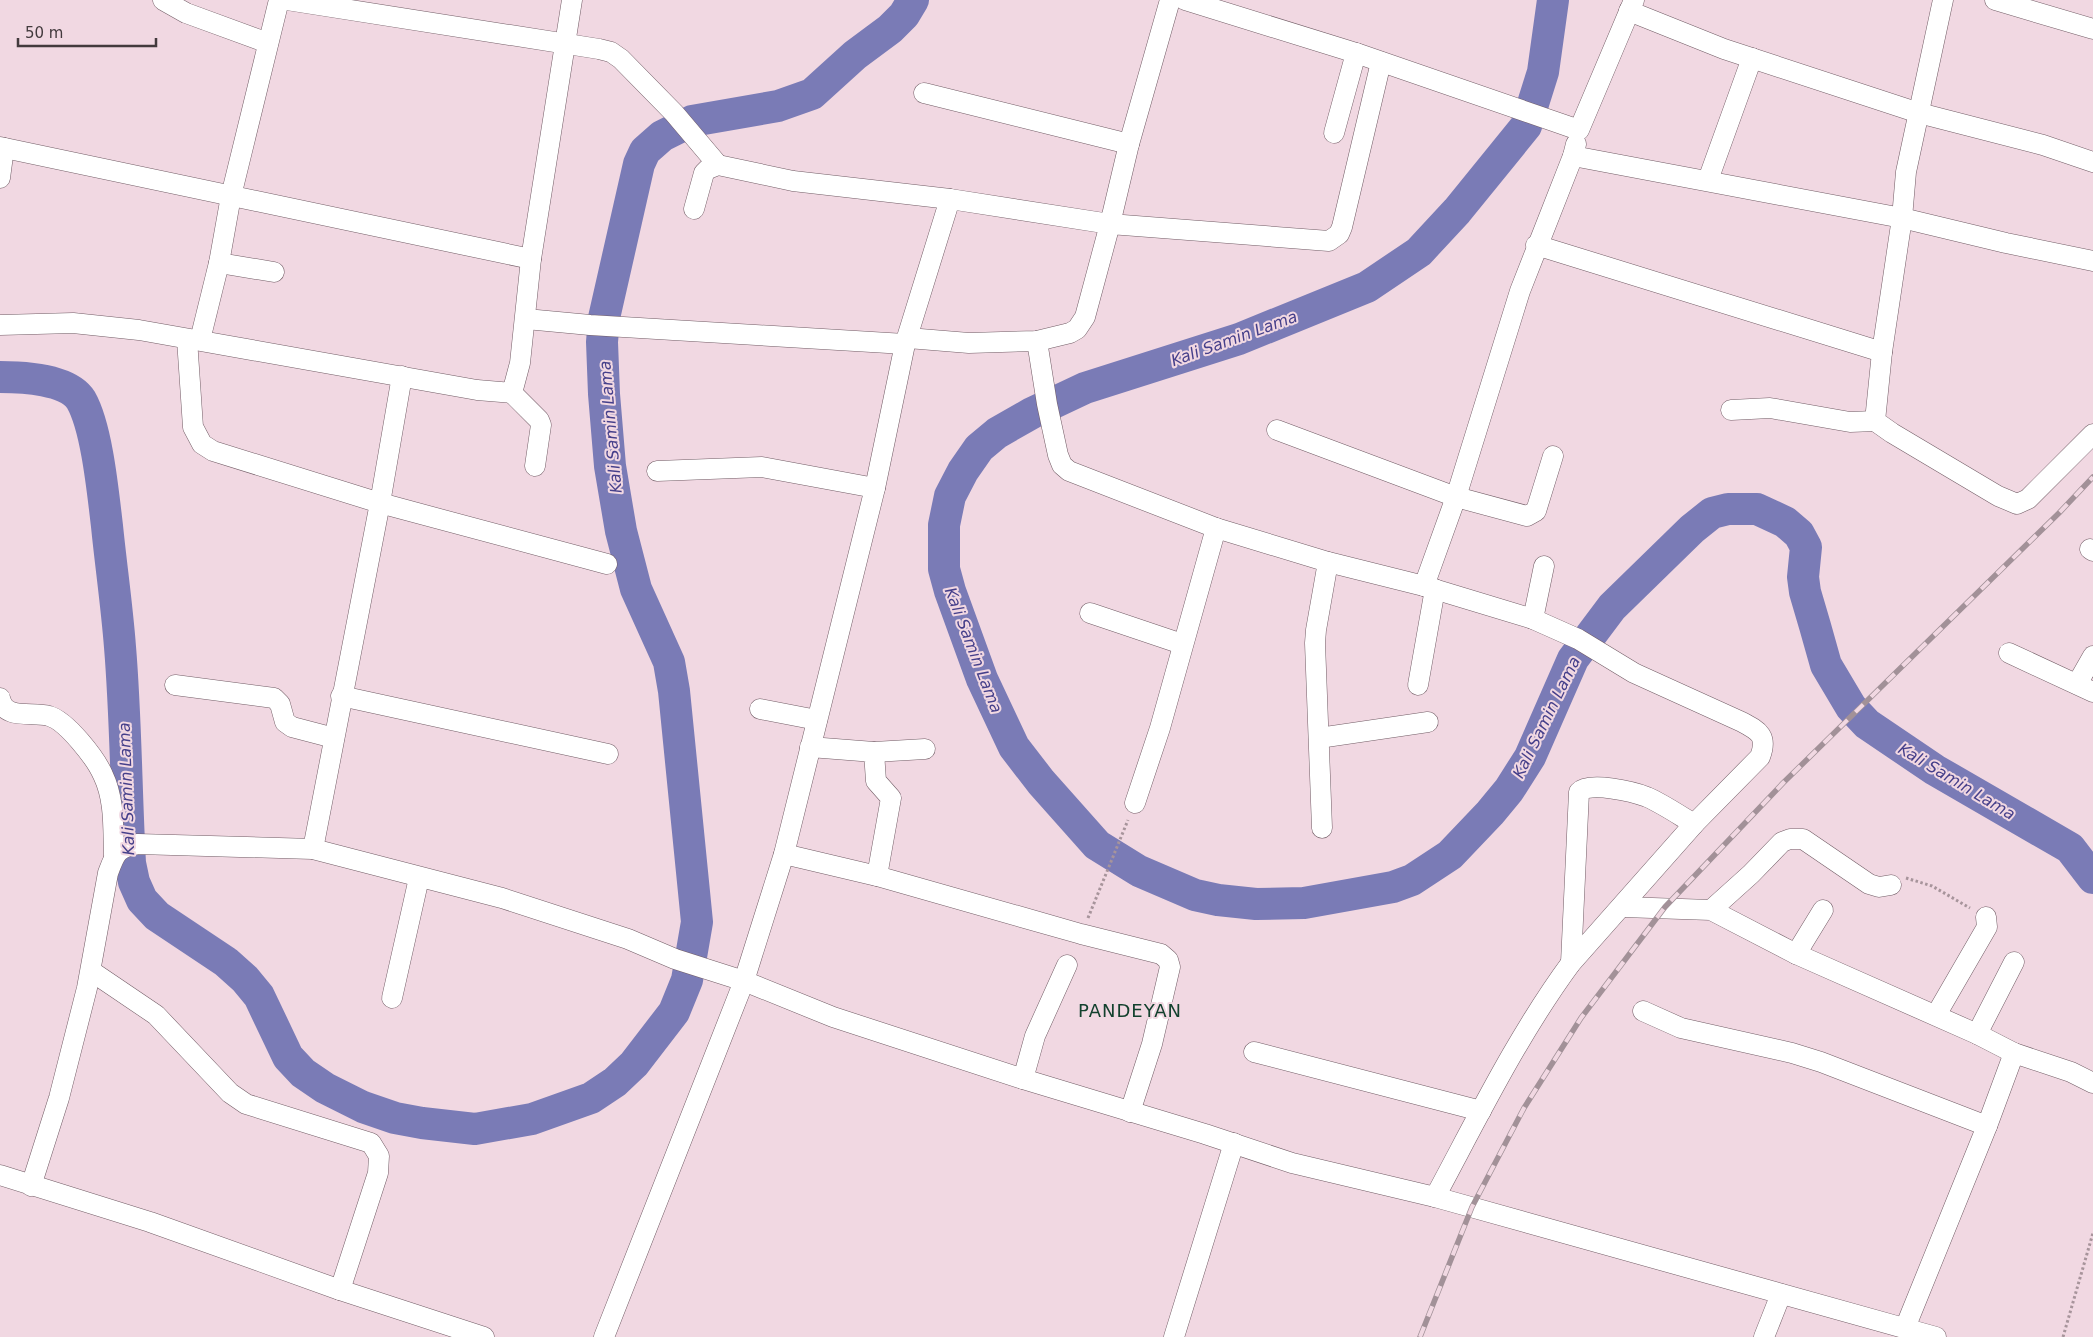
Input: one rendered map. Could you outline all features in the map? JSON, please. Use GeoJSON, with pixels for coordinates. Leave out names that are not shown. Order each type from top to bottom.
{"type":"FeatureCollection","features":[{"type":"Feature","properties":{"kind":"street"},"geometry":{"type":"LineString","coordinates":[[163,0],[186,13],[268,43]]}},
{"type":"Feature","properties":{"kind":"street"},"geometry":{"type":"LineString","coordinates":[[279,0],[231,196],[218,263],[194,339],[194,428],[202,444],[212,451],[380,503],[607,564]]}},
{"type":"Feature","properties":{"kind":"street"},"geometry":{"type":"LineString","coordinates":[[287,0],[610,52],[621,59],[674,112],[718,165]]}},
{"type":"Feature","properties":{"kind":"street"},"geometry":{"type":"LineString","coordinates":[[512,393],[518,376],[526,318],[531,259],[572,0]]}},
{"type":"Feature","properties":{"kind":"street"},"geometry":{"type":"LineString","coordinates":[[526,318],[590,325],[969,343],[1037,341],[1070,333],[1082,323],[1110,224],[1129,144],[1170,0]]}},
{"type":"Feature","properties":{"kind":"street"},"geometry":{"type":"LineString","coordinates":[[1184,0],[1356,53],[1579,130]]}},
{"type":"Feature","properties":{"kind":"street"},"geometry":{"type":"LineString","coordinates":[[1876,421],[1882,352],[1902,218],[1906,172],[1943,0]]}},
{"type":"Feature","properties":{"kind":"street"},"geometry":{"type":"LineString","coordinates":[[1995,0],[2093,29]]}},
{"type":"Feature","properties":{"kind":"street"},"geometry":{"type":"LineString","coordinates":[[1418,685],[1430,588],[1456,497],[1520,291],[1536,245],[1573,156],[1579,130],[1631,6],[1724,50],[1919,112],[2043,145],[2093,162]]}},
{"type":"Feature","properties":{"kind":"street"},"geometry":{"type":"LineString","coordinates":[[1334,133],[1356,53]]}},
{"type":"Feature","properties":{"kind":"street"},"geometry":{"type":"LineString","coordinates":[[1708,180],[1752,58]]}},
{"type":"Feature","properties":{"kind":"street"},"geometry":{"type":"LineString","coordinates":[[694,209],[704,173],[718,165],[793,181],[950,199],[1110,224],[1329,241],[1335,238],[1342,227],[1381,62]]}},
{"type":"Feature","properties":{"kind":"street"},"geometry":{"type":"LineString","coordinates":[[924,93],[1129,144]]}},
{"type":"Feature","properties":{"kind":"street"},"geometry":{"type":"LineString","coordinates":[[0,178],[2,147],[531,259]]}},
{"type":"Feature","properties":{"kind":"street"},"geometry":{"type":"LineString","coordinates":[[1573,156],[1902,218],[2006,243],[2093,261]]}},
{"type":"Feature","properties":{"kind":"street"},"geometry":{"type":"LineString","coordinates":[[604,1337],[744,981],[784,854],[875,488],[907,341],[950,199]]}},
{"type":"Feature","properties":{"kind":"street"},"geometry":{"type":"LineString","coordinates":[[1536,245],[1882,352]]}},
{"type":"Feature","properties":{"kind":"street"},"geometry":{"type":"LineString","coordinates":[[218,263],[274,272]]}},
{"type":"Feature","properties":{"kind":"street"},"geometry":{"type":"LineString","coordinates":[[0,325],[73,323],[139,330],[477,390],[512,393],[539,420],[541,425],[535,466]]}},
{"type":"Feature","properties":{"kind":"street"},"geometry":{"type":"LineString","coordinates":[[1037,341],[1054,440],[1059,460],[1069,472],[1216,528],[1328,562],[1430,588],[1533,619],[1584,642],[1634,673],[1742,722],[1757,730],[1761,735],[1764,748],[1760,757],[1694,824],[1571,963],[1539,1009],[1435,1197]]}},
{"type":"Feature","properties":{"kind":"street"},"geometry":{"type":"LineString","coordinates":[[313,849],[380,503],[402,376]]}},
{"type":"Feature","properties":{"kind":"street"},"geometry":{"type":"LineString","coordinates":[[1731,410],[1770,408],[1850,422],[1876,421],[1892,433],[1998,496],[2016,504],[2028,499],[2093,434]]}},
{"type":"Feature","properties":{"kind":"street"},"geometry":{"type":"LineString","coordinates":[[1277,430],[1456,497],[1519,514],[1531,515],[1536,511],[1553,456]]}},
{"type":"Feature","properties":{"kind":"street"},"geometry":{"type":"LineString","coordinates":[[657,471],[762,467],[875,488]]}},
{"type":"Feature","properties":{"kind":"street"},"geometry":{"type":"LineString","coordinates":[[1135,803],[1160,728],[1216,528]]}},
{"type":"Feature","properties":{"kind":"street"},"geometry":{"type":"LineString","coordinates":[[1322,828],[1316,630],[1328,562]]}},
{"type":"Feature","properties":{"kind":"street"},"geometry":{"type":"LineString","coordinates":[[1533,619],[1544,566]]}},
{"type":"Feature","properties":{"kind":"street"},"geometry":{"type":"LineString","coordinates":[[1090,613],[1182,644]]}},
{"type":"Feature","properties":{"kind":"street"},"geometry":{"type":"LineString","coordinates":[[2009,654],[2085,688],[2093,656]]}},
{"type":"Feature","properties":{"kind":"street"},"geometry":{"type":"LineString","coordinates":[[175,685],[274,698],[280,704],[284,722],[292,727],[334,738]]}},
{"type":"Feature","properties":{"kind":"street"},"geometry":{"type":"LineString","coordinates":[[342,696],[608,754]]}},
{"type":"Feature","properties":{"kind":"street"},"geometry":{"type":"LineString","coordinates":[[0,702],[10,713],[51,716],[86,748],[103,775],[111,799],[114,855],[108,872],[91,971],[59,1098],[32,1186]]}},
{"type":"Feature","properties":{"kind":"street"},"geometry":{"type":"LineString","coordinates":[[760,709],[817,720]]}},
{"type":"Feature","properties":{"kind":"street"},"geometry":{"type":"LineString","coordinates":[[1318,738],[1428,722]]}},
{"type":"Feature","properties":{"kind":"street"},"geometry":{"type":"LineString","coordinates":[[810,747],[874,752],[925,749]]}},
{"type":"Feature","properties":{"kind":"street"},"geometry":{"type":"LineString","coordinates":[[874,752],[876,781],[890,798],[877,876]]}},
{"type":"Feature","properties":{"kind":"street"},"geometry":{"type":"LineString","coordinates":[[1571,963],[1580,792],[1588,786],[1640,795],[1694,824]]}},
{"type":"Feature","properties":{"kind":"street"},"geometry":{"type":"LineString","coordinates":[[1710,910],[1751,874],[1779,845],[1790,839],[1802,840],[1870,884],[1878,887],[1891,885]]}},
{"type":"Feature","properties":{"kind":"street"},"geometry":{"type":"LineString","coordinates":[[114,855],[126,846],[138,844],[313,849],[502,898],[628,939],[675,959],[744,981],[833,1017],[1292,1164],[1435,1197],[1936,1337]]}},
{"type":"Feature","properties":{"kind":"street"},"geometry":{"type":"LineString","coordinates":[[784,854],[877,876],[1081,934],[1161,954],[1170,963],[1152,1044],[1130,1112]]}},
{"type":"Feature","properties":{"kind":"street"},"geometry":{"type":"LineString","coordinates":[[392,998],[419,878]]}},
{"type":"Feature","properties":{"kind":"street"},"geometry":{"type":"LineString","coordinates":[[1623,906],[1710,910],[1796,954],[1936,1015],[2014,1053],[2071,1072],[2093,1083]]}},
{"type":"Feature","properties":{"kind":"street"},"geometry":{"type":"LineString","coordinates":[[1796,954],[1822,910]]}},
{"type":"Feature","properties":{"kind":"street"},"geometry":{"type":"LineString","coordinates":[[1936,1015],[1987,927],[1986,918]]}},
{"type":"Feature","properties":{"kind":"street"},"geometry":{"type":"LineString","coordinates":[[1977,1034],[2014,962]]}},
{"type":"Feature","properties":{"kind":"street"},"geometry":{"type":"LineString","coordinates":[[1022,1079],[1035,1036],[1067,965]]}},
{"type":"Feature","properties":{"kind":"street"},"geometry":{"type":"LineString","coordinates":[[91,971],[156,1015],[230,1093],[246,1104],[370,1143],[379,1156],[378,1173],[340,1290]]}},
{"type":"Feature","properties":{"kind":"street"},"geometry":{"type":"LineString","coordinates":[[1643,1011],[1681,1028],[1792,1053],[1834,1066],[1988,1126]]}},
{"type":"Feature","properties":{"kind":"street"},"geometry":{"type":"LineString","coordinates":[[1254,1052],[1481,1111]]}},
{"type":"Feature","properties":{"kind":"street"},"geometry":{"type":"LineString","coordinates":[[1905,1328],[1988,1126],[2014,1053]]}},
{"type":"Feature","properties":{"kind":"street"},"geometry":{"type":"LineString","coordinates":[[1174,1337],[1234,1144]]}},
{"type":"Feature","properties":{"kind":"street"},"geometry":{"type":"LineString","coordinates":[[0,1176],[150,1222],[340,1290],[484,1337]]}},
{"type":"Feature","properties":{"kind":"street"},"geometry":{"type":"LineString","coordinates":[[1764,1337],[1781,1294]]}},
{"type":"Feature","properties":{"kind":"path"},"geometry":{"type":"LineString","coordinates":[[1081,934],[1135,803]]}},
{"type":"Feature","properties":{"kind":"path"},"geometry":{"type":"LineString","coordinates":[[1922,881],[1986,918]]}},
{"type":"Feature","properties":{"kind":"path"},"geometry":{"type":"LineString","coordinates":[[2063,1337],[2093,1233]]}},
{"type":"Feature","properties":{"kind":"waterway","name":"Kali Samin Lama"},"geometry":{"type":"LineString","coordinates":[[0,377],[55,383],[75,393],[87,412],[101,479],[119,632],[124,701],[130,863],[134,882],[142,900],[157,916],[226,962],[245,979],[259,996],[288,1057],[303,1073],[325,1088],[363,1107],[395,1118],[475,1129],[532,1119],[591,1098],[615,1082],[634,1064],[674,1012],[687,980],[697,922],[674,691],[669,662],[636,589],[621,531],[610,466],[604,394],[602,342],[604,318],[639,164],[645,151],[662,136],[692,121],[778,106],[812,94],[855,55],[890,29],[904,15],[913,0]]}},
{"type":"Feature","properties":{"kind":"waterway","name":"Kali Samin Lama"},"geometry":{"type":"LineString","coordinates":[[1553,0],[1543,72],[1526,126],[1457,211],[1419,252],[1367,287],[1239,339],[1085,388],[1032,413],[997,433],[979,448],[963,471],[950,496],[944,525],[944,569],[950,591],[982,679],[1014,747],[1041,782],[1097,845],[1139,871],[1195,895],[1218,900],[1256,904],[1304,903],[1393,887],[1412,880],[1450,855],[1509,790],[1530,757],[1573,659],[1612,607],[1692,529],[1712,513],[1728,509],[1757,509],[1785,522],[1799,534],[1806,547],[1803,577],[1805,592],[1826,665],[1851,707],[1867,724],[1935,770],[2070,848],[2093,878]]}},
{"type":"Feature","properties":{"kind":"railway"},"geometry":{"type":"LineString","coordinates":[[1420,1337],[1472,1207],[1524,1108],[1581,1018],[1665,907],[1783,783],[2059,513],[2093,477]]}},
{"type":"Feature","properties":{"kind":"district","name":"PANDEYAN"},"geometry":{"type":"Point","coordinates":[1130,1011]}}]}
